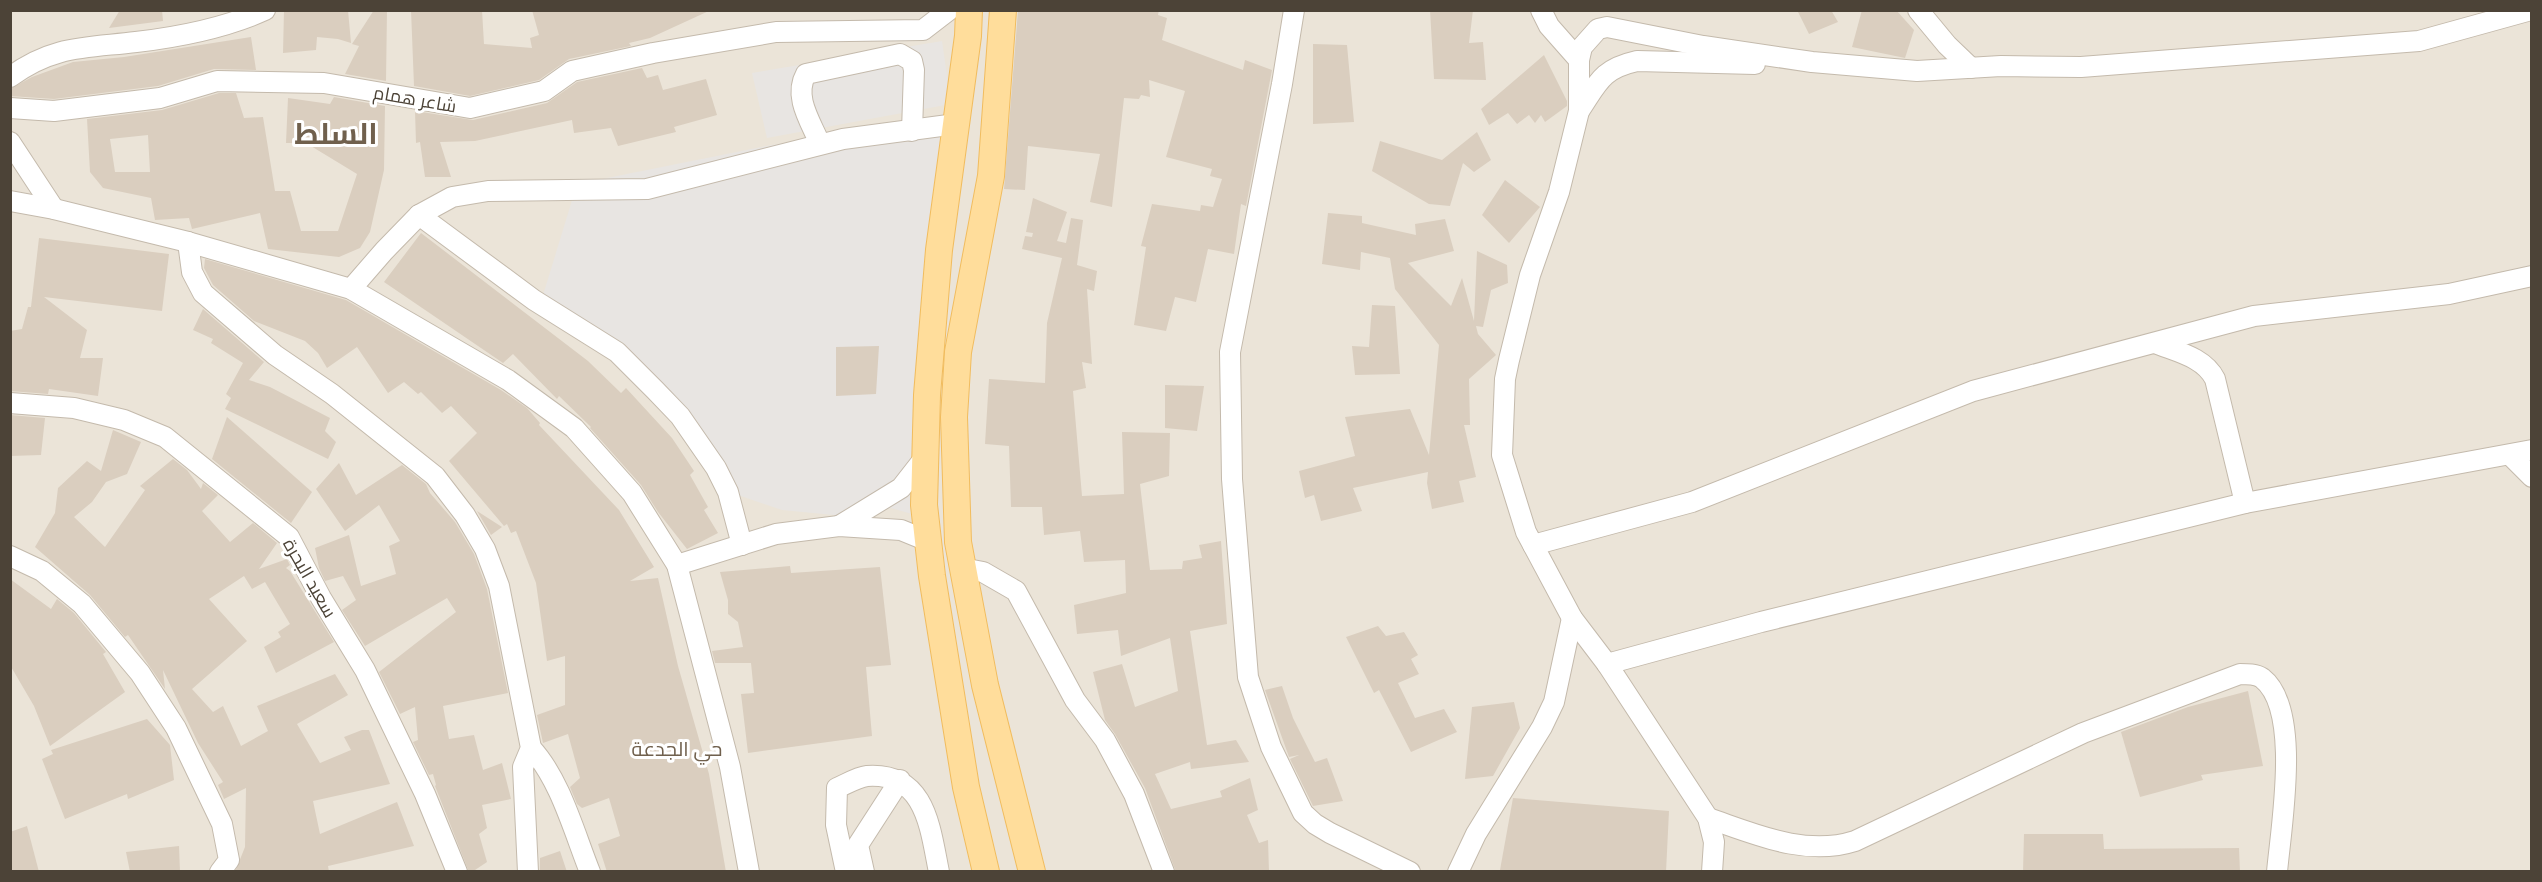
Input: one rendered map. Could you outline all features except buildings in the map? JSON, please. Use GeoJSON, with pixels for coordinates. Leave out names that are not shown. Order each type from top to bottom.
{"type":"FeatureCollection","features":[{"type":"Feature","properties":{"kind":"main road"},"geometry":{"type":"LineString","coordinates":[[969,10],[968,36],[939,250],[927,396],[924,505],[966,787],[986,872]]}},
{"type":"Feature","properties":{"kind":"main road"},"geometry":{"type":"LineString","coordinates":[[1003,10],[991,176],[958,352],[954,417],[958,542],[985,685],[1032,872]]}},
{"type":"Feature","properties":{"kind":"main road"},"geometry":{"type":"LineString","coordinates":[[956,124],[995,120]]}},
{"type":"Feature","properties":{"kind":"street"},"geometry":{"type":"LineString","coordinates":[[10,77],[28,64],[54,52],[181,35],[265,10]]}},
{"type":"Feature","properties":{"kind":"street","name":"شاعر همام"},"geometry":{"type":"LineString","coordinates":[[10,108],[54,111],[160,98],[217,81],[324,83],[470,108],[544,91],[572,71],[653,53],[776,32],[923,30],[949,10]]}},
{"type":"Feature","properties":{"kind":"street"},"geometry":{"type":"LineString","coordinates":[[1294,10],[1282,84],[1230,352],[1232,479],[1248,677],[1271,747],[1303,813],[1330,833],[1410,872]]}},
{"type":"Feature","properties":{"kind":"street"},"geometry":{"type":"LineString","coordinates":[[1541,10],[1549,26],[1579,60]]}},
{"type":"Feature","properties":{"kind":"street"},"geometry":{"type":"LineString","coordinates":[[1918,10],[1947,45],[1971,68]]}},
{"type":"Feature","properties":{"kind":"street"},"geometry":{"type":"LineString","coordinates":[[1712,872],[1714,842],[1708,818],[1607,664],[1572,618],[1518,513],[1502,455],[1505,379],[1530,275],[1559,192],[1579,111],[1579,60],[1582,47],[1589,36],[1598,29],[1607,27],[1703,46],[1812,62],[1917,71],[2001,66],[2081,68],[2419,41],[2530,10]]}},
{"type":"Feature","properties":{"kind":"street"},"geometry":{"type":"LineString","coordinates":[[820,144],[801,99],[800,89],[806,74],[900,54],[912,61],[914,70],[912,131]]}},
{"type":"Feature","properties":{"kind":"street"},"geometry":{"type":"LineString","coordinates":[[1579,111],[1602,76],[1611,69],[1636,61],[1783,65],[1812,62]]}},
{"type":"Feature","properties":{"kind":"street"},"geometry":{"type":"LineString","coordinates":[[351,289],[419,214],[452,197],[469,192],[616,191],[662,187],[820,144],[866,135],[956,124]]}},
{"type":"Feature","properties":{"kind":"street"},"geometry":{"type":"LineString","coordinates":[[10,142],[54,209]]}},
{"type":"Feature","properties":{"kind":"street"},"geometry":{"type":"LineString","coordinates":[[10,201],[54,209],[188,242],[351,289],[508,380],[574,428],[632,493],[677,565],[730,767],[749,872]]}},
{"type":"Feature","properties":{"kind":"street"},"geometry":{"type":"LineString","coordinates":[[419,214],[534,300],[617,352],[655,390],[680,416],[716,468],[728,492],[742,545]]}},
{"type":"Feature","properties":{"kind":"street"},"geometry":{"type":"LineString","coordinates":[[188,242],[192,272],[202,293],[275,355],[332,394],[435,476],[465,516],[485,549],[499,586],[531,748],[544,762],[552,778],[590,872]]}},
{"type":"Feature","properties":{"kind":"street"},"geometry":{"type":"LineString","coordinates":[[1533,545],[1692,502],[1959,395],[2254,316],[2449,294],[2532,276]]}},
{"type":"Feature","properties":{"kind":"street"},"geometry":{"type":"LineString","coordinates":[[2156,343],[2196,360],[2210,369],[2215,379],[2245,503]]}},
{"type":"Feature","properties":{"kind":"street","name":"سعيد البحرة"},"geometry":{"type":"LineString","coordinates":[[10,403],[74,408],[124,420],[165,437],[289,537],[321,598],[365,670],[425,794],[457,872]]}},
{"type":"Feature","properties":{"kind":"street"},"geometry":{"type":"LineString","coordinates":[[1607,664],[1761,622],[2245,503],[2511,456],[2532,450]]}},
{"type":"Feature","properties":{"kind":"street"},"geometry":{"type":"LineString","coordinates":[[838,526],[901,488],[926,456]]}},
{"type":"Feature","properties":{"kind":"street"},"geometry":{"type":"LineString","coordinates":[[2511,456],[2532,477]]}},
{"type":"Feature","properties":{"kind":"street"},"geometry":{"type":"LineString","coordinates":[[677,565],[776,534],[838,526],[901,530],[928,541]]}},
{"type":"Feature","properties":{"kind":"street"},"geometry":{"type":"LineString","coordinates":[[10,556],[42,571],[82,604],[140,674],[176,728],[222,824],[229,860],[220,872]]}},
{"type":"Feature","properties":{"kind":"street"},"geometry":{"type":"LineString","coordinates":[[962,567],[983,572],[1016,591],[1075,700],[1105,740],[1134,794],[1164,872]]}},
{"type":"Feature","properties":{"kind":"street"},"geometry":{"type":"LineString","coordinates":[[1458,872],[1476,834],[1542,727],[1554,702],[1572,618]]}},
{"type":"Feature","properties":{"kind":"street"},"geometry":{"type":"LineString","coordinates":[[1708,818],[1779,842],[1810,847],[1839,846],[1855,841],[2083,733],[2240,674],[2248,674],[2261,677],[2266,683],[2275,696],[2284,721],[2286,768],[2277,872]]}},
{"type":"Feature","properties":{"kind":"street"},"geometry":{"type":"LineString","coordinates":[[528,872],[523,767],[531,748]]}},
{"type":"Feature","properties":{"kind":"street"},"geometry":{"type":"LineString","coordinates":[[846,872],[837,825],[837,788],[867,776],[900,780],[917,798],[926,815],[939,872]]}},
{"type":"Feature","properties":{"kind":"street"},"geometry":{"type":"LineString","coordinates":[[864,872],[858,845],[900,780]]}},
{"type":"Feature","properties":{"kind":"shaded area"},"geometry":{"type":"Polygon","coordinates":[[[11,11],[2531,11],[2531,871],[11,871],[11,11]]]}},
{"type":"Feature","properties":{"kind":"shaded area"},"geometry":{"type":"Polygon","coordinates":[[[942,41],[951,104],[767,138],[752,73],[942,41]]]}},
{"type":"Feature","properties":{"kind":"shaded area"},"geometry":{"type":"Polygon","coordinates":[[[967,113],[919,516],[891,508],[844,516],[782,510],[732,493],[619,352],[540,305],[577,184],[766,146],[967,113]]]}},
{"type":"Feature","properties":{"kind":"district","name":"السلط"},"geometry":{"type":"Point","coordinates":[336,133]}},
{"type":"Feature","properties":{"kind":"district","name":"حي الجدعة"},"geometry":{"type":"Point","coordinates":[677,749]}}]}
